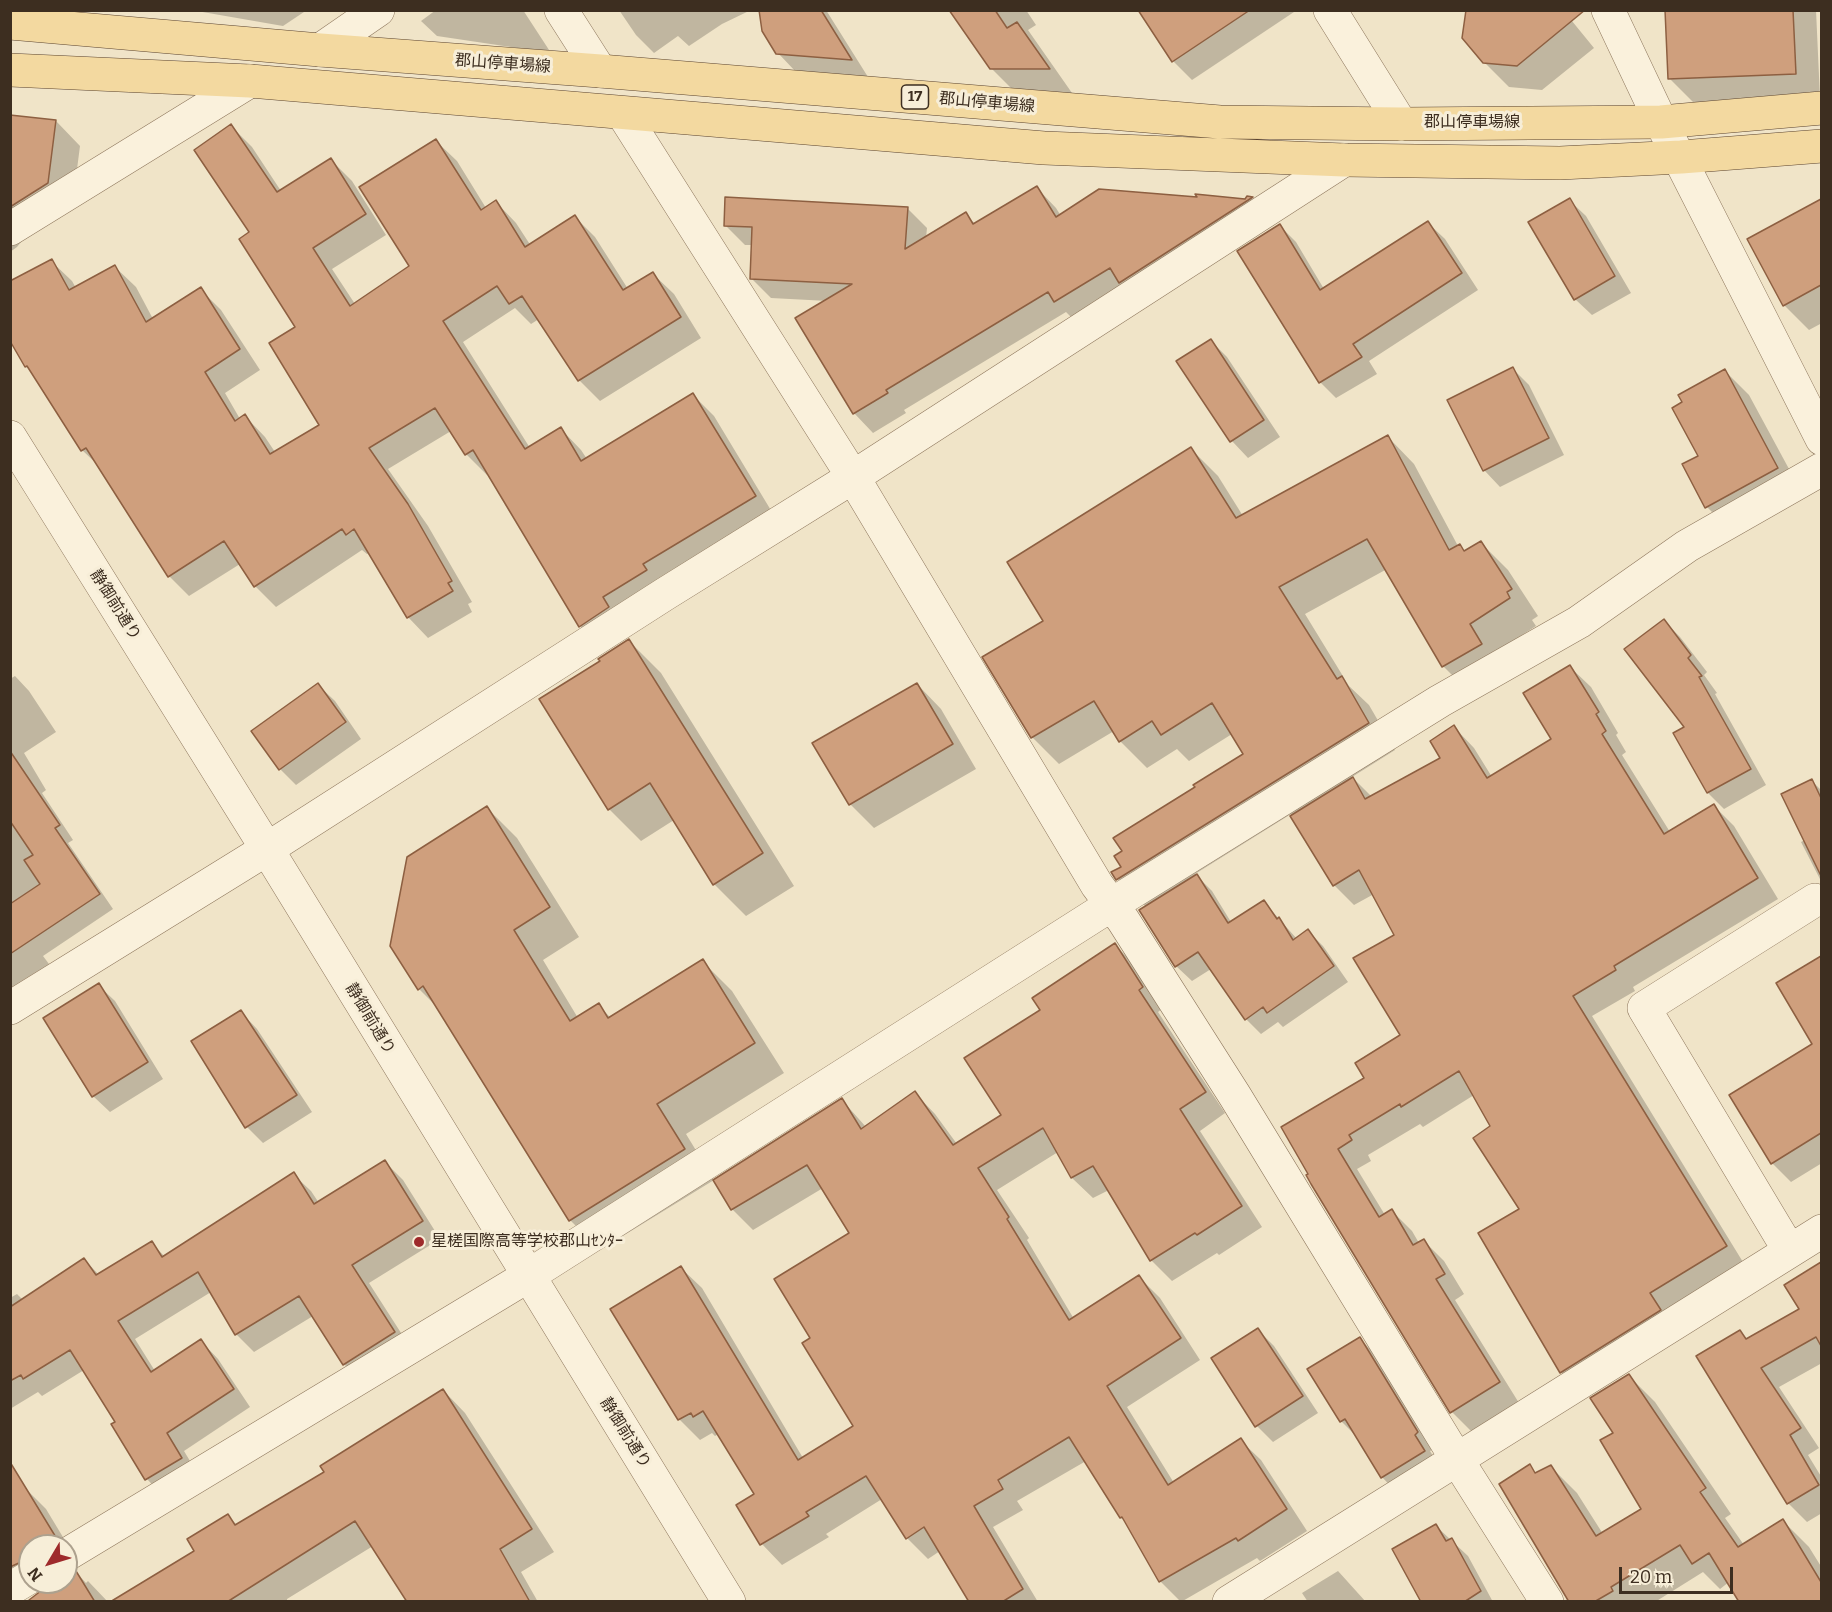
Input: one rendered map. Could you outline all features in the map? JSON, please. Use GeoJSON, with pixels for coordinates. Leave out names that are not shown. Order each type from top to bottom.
{"type":"FeatureCollection","features":[{"type":"Feature","properties":{"kind":"main road","name":"郡山停車場線"},"geometry":{"type":"LineString","coordinates":[[10,23],[1220,122],[1401,124],[1661,122],[1821,108]]}},
{"type":"Feature","properties":{"kind":"main road"},"geometry":{"type":"LineString","coordinates":[[10,70],[250,81],[1044,148],[1344,160],[1560,163],[1681,157],[1821,146]]}},
{"type":"Feature","properties":{"kind":"street"},"geometry":{"type":"LineString","coordinates":[[320,50],[378,10]]}},
{"type":"Feature","properties":{"kind":"street"},"geometry":{"type":"LineString","coordinates":[[561,10],[600,71]]}},
{"type":"Feature","properties":{"kind":"street"},"geometry":{"type":"LineString","coordinates":[[1330,10],[1401,124]]}},
{"type":"Feature","properties":{"kind":"street"},"geometry":{"type":"LineString","coordinates":[[1608,10],[1661,122],[1681,157],[1821,440]]}},
{"type":"Feature","properties":{"kind":"street"},"geometry":{"type":"LineString","coordinates":[[10,230],[250,81]]}},
{"type":"Feature","properties":{"kind":"street"},"geometry":{"type":"LineString","coordinates":[[623,114],[853,477],[1084,864],[1123,920],[1235,1096],[1456,1458],[1547,1602]]}},
{"type":"Feature","properties":{"kind":"street"},"geometry":{"type":"LineString","coordinates":[[10,1008],[267,849],[655,600],[853,477],[1344,160]]}},
{"type":"Feature","properties":{"kind":"street","name":"静御前通り"},"geometry":{"type":"LineString","coordinates":[[10,437],[267,849],[729,1602]]}},
{"type":"Feature","properties":{"kind":"street"},"geometry":{"type":"LineString","coordinates":[[78,1549],[528,1276],[1111,905],[1440,701],[1579,622],[1687,546],[1821,469]]}},
{"type":"Feature","properties":{"kind":"street"},"geometry":{"type":"LineString","coordinates":[[1789,1250],[1644,1008],[1815,900]]}},
{"type":"Feature","properties":{"kind":"street"},"geometry":{"type":"LineString","coordinates":[[1229,1602],[1821,1231]]}},
{"type":"Feature","properties":{"kind":"building"},"geometry":{"type":"Polygon","coordinates":[[[759,10],[821,10],[852,60],[776,54],[762,31],[759,10]]]}},
{"type":"Feature","properties":{"kind":"building"},"geometry":{"type":"Polygon","coordinates":[[[949,10],[995,10],[1007,28],[1017,22],[1050,69],[990,69],[949,10]]]}},
{"type":"Feature","properties":{"kind":"building"},"geometry":{"type":"Polygon","coordinates":[[[1138,10],[1250,10],[1172,62],[1138,10]]]}},
{"type":"Feature","properties":{"kind":"building"},"geometry":{"type":"Polygon","coordinates":[[[1466,10],[1585,10],[1517,66],[1483,63],[1462,38],[1466,10]]]}},
{"type":"Feature","properties":{"kind":"building"},"geometry":{"type":"Polygon","coordinates":[[[1665,10],[1793,10],[1796,74],[1668,79],[1665,10]]]}},
{"type":"Feature","properties":{"kind":"building"},"geometry":{"type":"Polygon","coordinates":[[[10,115],[56,120],[48,183],[10,207],[10,115]]]}},
{"type":"Feature","properties":{"kind":"building"},"geometry":{"type":"Polygon","coordinates":[[[231,124],[277,192],[331,158],[366,214],[313,248],[350,306],[409,266],[359,187],[436,139],[481,210],[496,200],[525,247],[575,215],[623,290],[653,272],[681,317],[578,381],[522,296],[509,304],[497,286],[443,321],[525,449],[561,427],[581,461],[693,393],[756,496],[643,564],[647,570],[603,597],[609,607],[579,627],[473,450],[465,455],[435,408],[369,448],[408,504],[452,581],[448,583],[453,591],[407,618],[354,529],[346,535],[342,529],[254,587],[224,541],[168,577],[86,448],[81,451],[10,341],[10,281],[52,259],[69,290],[115,265],[146,322],[201,287],[240,349],[205,372],[235,421],[245,414],[270,454],[319,425],[269,343],[295,327],[239,239],[249,232],[194,150],[231,124]]]}},
{"type":"Feature","properties":{"kind":"building"},"geometry":{"type":"Polygon","coordinates":[[[1037,186],[1056,217],[1099,189],[1197,197],[1195,194],[1245,199],[1247,196],[1253,197],[1119,283],[1110,268],[1054,302],[1048,292],[886,390],[888,393],[853,414],[795,318],[852,284],[750,279],[752,227],[724,226],[725,197],[908,207],[905,249],[966,212],[973,224],[1037,186]]]}},
{"type":"Feature","properties":{"kind":"building"},"geometry":{"type":"Polygon","coordinates":[[[1570,198],[1615,276],[1574,300],[1528,222],[1570,198]]]}},
{"type":"Feature","properties":{"kind":"building"},"geometry":{"type":"Polygon","coordinates":[[[1821,199],[1821,285],[1783,306],[1747,239],[1821,199]]]}},
{"type":"Feature","properties":{"kind":"building"},"geometry":{"type":"Polygon","coordinates":[[[1428,221],[1462,273],[1353,344],[1362,357],[1319,383],[1237,251],[1280,224],[1320,290],[1428,221]]]}},
{"type":"Feature","properties":{"kind":"building"},"geometry":{"type":"Polygon","coordinates":[[[1211,339],[1264,420],[1230,442],[1176,361],[1211,339]]]}},
{"type":"Feature","properties":{"kind":"building"},"geometry":{"type":"Polygon","coordinates":[[[1513,367],[1549,438],[1483,471],[1447,400],[1513,367]]]}},
{"type":"Feature","properties":{"kind":"building"},"geometry":{"type":"Polygon","coordinates":[[[1725,369],[1778,468],[1705,508],[1682,464],[1698,456],[1672,408],[1682,402],[1678,395],[1725,369]]]}},
{"type":"Feature","properties":{"kind":"building"},"geometry":{"type":"Polygon","coordinates":[[[1388,435],[1449,550],[1460,544],[1464,551],[1481,541],[1512,589],[1507,592],[1510,598],[1470,624],[1482,644],[1442,667],[1367,539],[1279,587],[1337,679],[1342,676],[1369,723],[1116,880],[1111,872],[1121,867],[1114,856],[1122,851],[1113,838],[1243,754],[1212,703],[1161,735],[1152,721],[1119,742],[1094,701],[1031,738],[982,657],[1043,621],[1007,562],[1191,447],[1236,518],[1388,435]]]}},
{"type":"Feature","properties":{"kind":"building"},"geometry":{"type":"Polygon","coordinates":[[[1664,619],[1691,655],[1688,658],[1702,676],[1699,677],[1751,769],[1707,793],[1673,733],[1684,727],[1624,649],[1664,619]]]}},
{"type":"Feature","properties":{"kind":"building"},"geometry":{"type":"Polygon","coordinates":[[[629,639],[763,853],[713,885],[650,783],[608,810],[539,699],[600,661],[598,659],[629,639]]]}},
{"type":"Feature","properties":{"kind":"building"},"geometry":{"type":"Polygon","coordinates":[[[1570,665],[1599,712],[1596,714],[1606,731],[1602,734],[1664,834],[1714,804],[1758,878],[1614,966],[1616,970],[1573,996],[1727,1246],[1650,1293],[1661,1310],[1560,1373],[1478,1233],[1519,1209],[1473,1138],[1490,1126],[1459,1071],[1401,1107],[1400,1104],[1349,1135],[1352,1140],[1338,1149],[1379,1217],[1392,1209],[1413,1245],[1424,1239],[1445,1274],[1436,1279],[1500,1382],[1450,1413],[1311,1184],[1306,1175],[1308,1174],[1281,1127],[1364,1078],[1355,1063],[1400,1035],[1353,958],[1394,935],[1359,870],[1333,886],[1290,816],[1353,777],[1365,799],[1440,758],[1430,741],[1454,725],[1487,778],[1551,739],[1523,693],[1570,665]]]}},
{"type":"Feature","properties":{"kind":"building"},"geometry":{"type":"Polygon","coordinates":[[[318,683],[346,722],[279,770],[251,731],[318,683]]]}},
{"type":"Feature","properties":{"kind":"building"},"geometry":{"type":"Polygon","coordinates":[[[917,683],[953,744],[849,805],[812,743],[917,683]]]}},
{"type":"Feature","properties":{"kind":"building"},"geometry":{"type":"Polygon","coordinates":[[[10,751],[60,825],[55,828],[100,894],[10,954],[10,904],[40,884],[24,860],[33,855],[10,821],[10,751]]]}},
{"type":"Feature","properties":{"kind":"building"},"geometry":{"type":"Polygon","coordinates":[[[1812,779],[1821,798],[1821,876],[1781,794],[1812,779]]]}},
{"type":"Feature","properties":{"kind":"building"},"geometry":{"type":"Polygon","coordinates":[[[487,806],[550,907],[514,930],[570,1021],[599,1003],[608,1018],[703,959],[755,1043],[657,1104],[685,1149],[569,1221],[423,986],[418,990],[390,946],[407,857],[487,806]]]}},
{"type":"Feature","properties":{"kind":"building"},"geometry":{"type":"Polygon","coordinates":[[[1197,874],[1228,923],[1264,900],[1277,919],[1279,917],[1293,940],[1308,929],[1334,966],[1267,1013],[1263,1007],[1245,1020],[1198,952],[1175,967],[1139,910],[1197,874]]]}},
{"type":"Feature","properties":{"kind":"building"},"geometry":{"type":"Polygon","coordinates":[[[1115,943],[1143,987],[1139,990],[1206,1092],[1180,1109],[1242,1206],[1197,1235],[1195,1233],[1150,1261],[1093,1166],[1071,1178],[1043,1128],[978,1168],[1069,1320],[1139,1275],[1181,1338],[1107,1386],[1168,1485],[1241,1438],[1287,1509],[1238,1541],[1236,1538],[1159,1582],[1122,1517],[1120,1518],[1069,1437],[998,1480],[1003,1489],[974,1506],[1023,1589],[1002,1602],[969,1602],[924,1527],[906,1539],[866,1476],[806,1512],[809,1516],[760,1545],[736,1505],[754,1494],[703,1411],[693,1417],[691,1413],[678,1420],[610,1309],[681,1266],[798,1460],[853,1426],[802,1343],[810,1338],[774,1279],[849,1233],[807,1165],[731,1210],[713,1180],[842,1098],[861,1129],[915,1091],[953,1145],[1001,1115],[964,1058],[1040,1010],[1032,998],[1115,943]]]}},
{"type":"Feature","properties":{"kind":"building"},"geometry":{"type":"Polygon","coordinates":[[[1821,956],[1821,1133],[1771,1164],[1729,1095],[1812,1044],[1776,983],[1821,956]]]}},
{"type":"Feature","properties":{"kind":"building"},"geometry":{"type":"Polygon","coordinates":[[[99,983],[148,1062],[92,1097],[43,1018],[99,983]]]}},
{"type":"Feature","properties":{"kind":"building"},"geometry":{"type":"Polygon","coordinates":[[[241,1010],[297,1095],[245,1128],[191,1041],[241,1010]]]}},
{"type":"Feature","properties":{"kind":"building"},"geometry":{"type":"Polygon","coordinates":[[[385,1160],[423,1221],[352,1265],[395,1332],[343,1365],[299,1296],[235,1335],[198,1272],[118,1321],[151,1372],[201,1339],[234,1389],[167,1433],[182,1458],[145,1480],[111,1424],[115,1422],[70,1350],[23,1379],[21,1375],[10,1381],[10,1307],[84,1258],[96,1275],[152,1241],[162,1257],[294,1172],[314,1204],[385,1160]]]}},
{"type":"Feature","properties":{"kind":"building"},"geometry":{"type":"Polygon","coordinates":[[[1821,1262],[1821,1346],[1816,1337],[1761,1368],[1801,1428],[1790,1435],[1819,1485],[1787,1504],[1696,1356],[1740,1330],[1746,1339],[1799,1309],[1784,1285],[1821,1262]]]}},
{"type":"Feature","properties":{"kind":"building"},"geometry":{"type":"Polygon","coordinates":[[[1258,1328],[1303,1396],[1255,1427],[1211,1358],[1258,1328]]]}},
{"type":"Feature","properties":{"kind":"building"},"geometry":{"type":"Polygon","coordinates":[[[1360,1337],[1418,1432],[1415,1435],[1425,1451],[1381,1478],[1345,1419],[1340,1422],[1307,1369],[1360,1337]]]}},
{"type":"Feature","properties":{"kind":"building"},"geometry":{"type":"Polygon","coordinates":[[[1629,1374],[1706,1488],[1700,1492],[1738,1547],[1783,1519],[1821,1582],[1821,1602],[1739,1602],[1709,1553],[1692,1564],[1680,1545],[1611,1587],[1613,1591],[1594,1602],[1569,1602],[1499,1484],[1530,1464],[1535,1473],[1551,1465],[1596,1536],[1641,1509],[1600,1440],[1613,1433],[1590,1398],[1629,1374]]]}},
{"type":"Feature","properties":{"kind":"building"},"geometry":{"type":"Polygon","coordinates":[[[443,1389],[532,1529],[500,1549],[530,1602],[407,1602],[355,1521],[227,1602],[110,1602],[194,1551],[187,1539],[228,1514],[235,1525],[324,1472],[320,1466],[443,1389]]]}},
{"type":"Feature","properties":{"kind":"building"},"geometry":{"type":"Polygon","coordinates":[[[10,1462],[54,1534],[18,1534],[18,1563],[10,1567],[10,1462]]]}},
{"type":"Feature","properties":{"kind":"building"},"geometry":{"type":"Polygon","coordinates":[[[1436,1524],[1446,1541],[1452,1538],[1481,1591],[1464,1602],[1421,1602],[1392,1549],[1436,1524]]]}},
{"type":"Feature","properties":{"kind":"building"},"geometry":{"type":"Polygon","coordinates":[[[78,1574],[95,1602],[30,1602],[29,1600],[37,1594],[78,1594],[78,1574]]]}},
{"type":"Feature","properties":{"kind":"place","name":"星槎国際高等学校郡山ｾﾝﾀｰ"},"geometry":{"type":"Point","coordinates":[419,1242]}}]}
